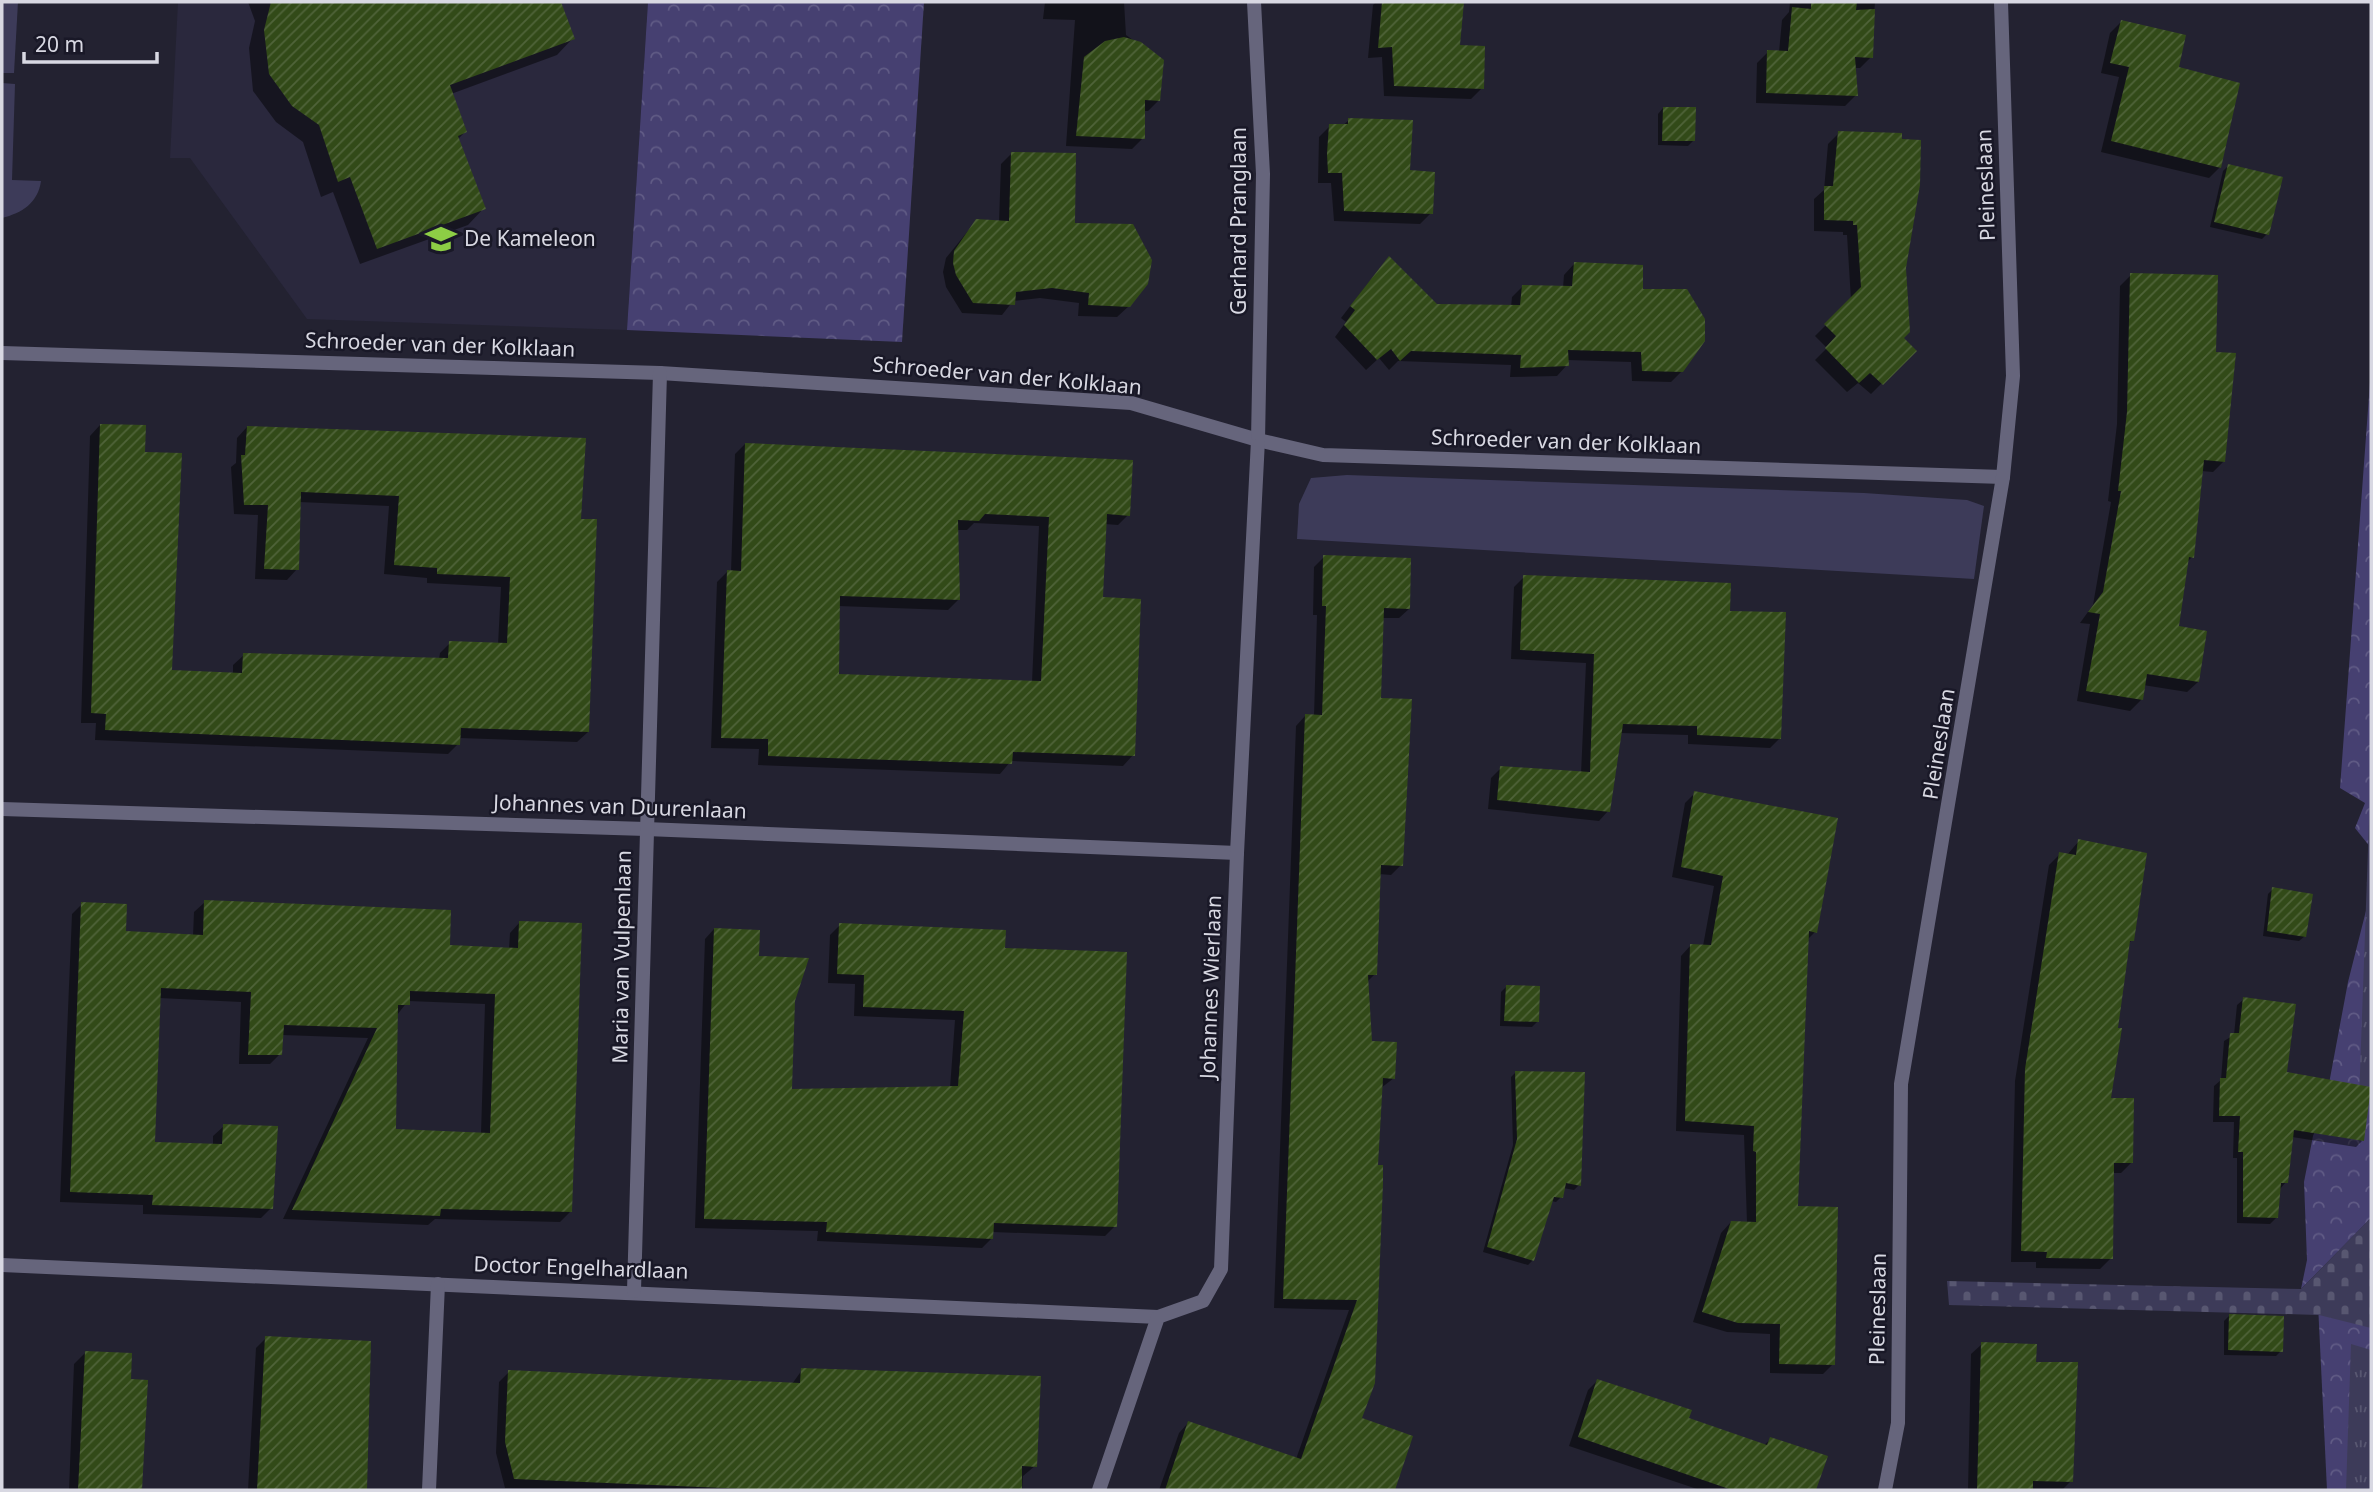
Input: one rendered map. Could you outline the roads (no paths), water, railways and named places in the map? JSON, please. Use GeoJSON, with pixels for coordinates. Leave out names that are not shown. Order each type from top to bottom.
{"type":"FeatureCollection","features":[{"type":"Feature","properties":{"kind":"street","name":"Gerhard Pranglaan"},"geometry":{"type":"LineString","coordinates":[[1254,2],[1263,174],[1258,440]]}},
{"type":"Feature","properties":{"kind":"street","name":"Pleineslaan"},"geometry":{"type":"LineString","coordinates":[[1885,1490],[1898,1423],[1902,1084],[2003,477],[2013,376],[2001,2]]}},
{"type":"Feature","properties":{"kind":"street","name":"Schroeder van der Kolklaan"},"geometry":{"type":"LineString","coordinates":[[2,353],[660,373],[1131,403],[1258,440],[1323,455],[2003,477]]}},
{"type":"Feature","properties":{"kind":"street","name":"Maria van Vulpenlaan"},"geometry":{"type":"LineString","coordinates":[[634,1291],[660,373]]}},
{"type":"Feature","properties":{"kind":"street","name":"Johannes Wierlaan"},"geometry":{"type":"LineString","coordinates":[[1158,1317],[1203,1301],[1221,1269],[1237,853],[1258,440]]}},
{"type":"Feature","properties":{"kind":"street","name":"Johannes van Duurenlaan"},"geometry":{"type":"LineString","coordinates":[[2,809],[646,829],[1237,853]]}},
{"type":"Feature","properties":{"kind":"street","name":"Doctor Engelhardlaan"},"geometry":{"type":"LineString","coordinates":[[2,1265],[634,1291],[1158,1317]]}},
{"type":"Feature","properties":{"kind":"street"},"geometry":{"type":"LineString","coordinates":[[429,1490],[438,1284]]}},
{"type":"Feature","properties":{"kind":"street"},"geometry":{"type":"LineString","coordinates":[[1099,1490],[1158,1317]]}},
{"type":"Feature","properties":{"kind":"place","name":"De Kameleon"},"geometry":{"type":"Point","coordinates":[441,239]}}]}
